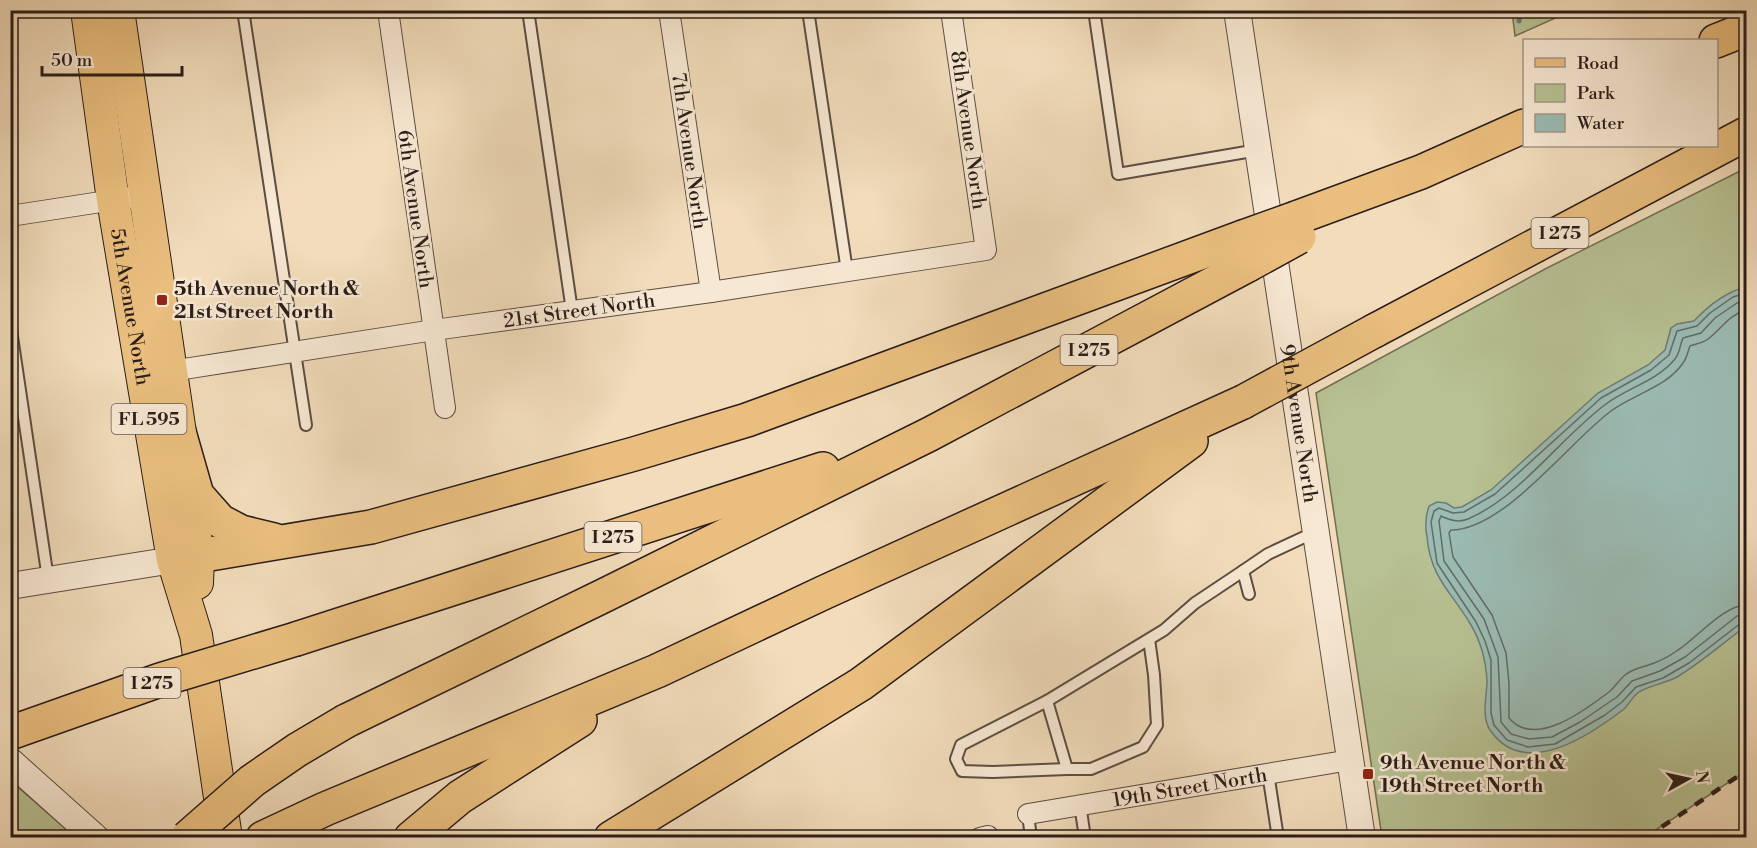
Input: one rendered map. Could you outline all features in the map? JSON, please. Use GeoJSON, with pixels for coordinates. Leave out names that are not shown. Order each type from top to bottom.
{"type":"FeatureCollection","features":[{"type":"Feature","properties":{"kind":"highway"},"geometry":{"type":"LineString","coordinates":[[1718,40],[1746,29]]}},
{"type":"Feature","properties":{"kind":"highway","name":"I 275"},"geometry":{"type":"LineString","coordinates":[[10,733],[160,680],[296,639],[930,434],[1245,251],[1523,126]]}},
{"type":"Feature","properties":{"kind":"highway","name":"I 275"},"geometry":{"type":"LineString","coordinates":[[263,837],[657,671],[1243,402],[1746,134]]}},
{"type":"Feature","properties":{"kind":"highway"},"geometry":{"type":"LineString","coordinates":[[185,558],[371,526],[634,454],[747,420],[1245,251]]}},
{"type":"Feature","properties":{"kind":"highway"},"geometry":{"type":"LineString","coordinates":[[611,837],[861,684],[1243,402]]}},
{"type":"Feature","properties":{"kind":"highway"},"geometry":{"type":"LineString","coordinates":[[179,432],[197,495],[220,521],[241,532],[285,542]]}},
{"type":"Feature","properties":{"kind":"highway"},"geometry":{"type":"LineString","coordinates":[[187,837],[252,781],[346,721],[930,434]]}},
{"type":"Feature","properties":{"kind":"highway"},"geometry":{"type":"LineString","coordinates":[[411,837],[460,797],[657,671]]}},
{"type":"Feature","properties":{"kind":"main road","name":"5th Avenue North"},"geometry":{"type":"LineString","coordinates":[[87,10],[112,200],[185,558],[226,837]]}},
{"type":"Feature","properties":{"kind":"main road","name":"5th Avenue North"},"geometry":{"type":"LineString","coordinates":[[118,10],[179,432],[185,558]]}},
{"type":"Feature","properties":{"kind":"street","name":"6th Avenue North"},"geometry":{"type":"LineString","coordinates":[[388,10],[445,408]]}},
{"type":"Feature","properties":{"kind":"street","name":"7th Avenue North"},"geometry":{"type":"LineString","coordinates":[[669,10],[711,292]]}},
{"type":"Feature","properties":{"kind":"street","name":"8th Avenue North"},"geometry":{"type":"LineString","coordinates":[[951,10],[986,250]]}},
{"type":"Feature","properties":{"kind":"street","name":"9th Avenue North"},"geometry":{"type":"LineString","coordinates":[[1237,10],[1362,837]]}},
{"type":"Feature","properties":{"kind":"street"},"geometry":{"type":"LineString","coordinates":[[10,216],[146,195]]}},
{"type":"Feature","properties":{"kind":"street","name":"21st Street North"},"geometry":{"type":"LineString","coordinates":[[171,371],[434,330],[711,292],[986,250]]}},
{"type":"Feature","properties":{"kind":"street"},"geometry":{"type":"LineString","coordinates":[[10,586],[185,558]]}},
{"type":"Feature","properties":{"kind":"street","name":"19th Street North"},"geometry":{"type":"LineString","coordinates":[[1028,814],[1350,760]]}},
{"type":"Feature","properties":{"kind":"street"},"geometry":{"type":"LineString","coordinates":[[10,761],[96,837]]}},
{"type":"Feature","properties":{"kind":"lane"},"geometry":{"type":"LineString","coordinates":[[243,10],[306,425]]}},
{"type":"Feature","properties":{"kind":"lane"},"geometry":{"type":"LineString","coordinates":[[528,10],[572,311]]}},
{"type":"Feature","properties":{"kind":"lane"},"geometry":{"type":"LineString","coordinates":[[808,10],[847,271]]}},
{"type":"Feature","properties":{"kind":"lane"},"geometry":{"type":"LineString","coordinates":[[1094,10],[1118,174],[1258,150]]}},
{"type":"Feature","properties":{"kind":"lane"},"geometry":{"type":"LineString","coordinates":[[10,323],[48,579]]}},
{"type":"Feature","properties":{"kind":"lane"},"geometry":{"type":"LineString","coordinates":[[1149,639],[1157,725],[1143,747],[1091,768],[962,771],[956,759],[961,745],[1047,701],[1149,639],[1164,630],[1195,603],[1268,554],[1315,532]]}},
{"type":"Feature","properties":{"kind":"lane"},"geometry":{"type":"LineString","coordinates":[[1243,570],[1249,594]]}},
{"type":"Feature","properties":{"kind":"lane"},"geometry":{"type":"LineString","coordinates":[[1047,701],[1066,769]]}},
{"type":"Feature","properties":{"kind":"lane"},"geometry":{"type":"LineString","coordinates":[[1268,773],[1278,837]]}},
{"type":"Feature","properties":{"kind":"lane"},"geometry":{"type":"LineString","coordinates":[[1080,804],[1085,837]]}},
{"type":"Feature","properties":{"kind":"lane"},"geometry":{"type":"LineString","coordinates":[[1028,814],[1031,837]]}},
{"type":"Feature","properties":{"kind":"green space"},"geometry":{"type":"Polygon","coordinates":[[[1512,10],[1571,11],[1515,36],[1512,10]]]}},
{"type":"Feature","properties":{"kind":"green space"},"geometry":{"type":"Polygon","coordinates":[[[1746,168],[1746,771],[1645,837],[1382,837],[1316,393],[1547,268],[1746,168]]]}},
{"type":"Feature","properties":{"kind":"green space"},"geometry":{"type":"Polygon","coordinates":[[[11,781],[75,837],[11,837],[11,781]]]}},
{"type":"Feature","properties":{"kind":"water"},"geometry":{"type":"Polygon","coordinates":[[[1746,287],[1746,626],[1677,677],[1639,692],[1624,709],[1610,720],[1575,741],[1538,752],[1520,752],[1504,745],[1487,725],[1485,706],[1487,681],[1478,638],[1464,613],[1443,584],[1433,564],[1426,529],[1429,506],[1437,502],[1446,503],[1454,508],[1462,507],[1491,490],[1598,393],[1648,365],[1665,350],[1671,328],[1677,324],[1694,321],[1718,300],[1746,287]]]}},
{"type":"Feature","properties":{"kind":"waterway"},"geometry":{"type":"LineString","coordinates":[[1519,21],[1521,10]]}},
{"type":"Feature","properties":{"kind":"railway"},"geometry":{"type":"LineString","coordinates":[[1645,838],[1746,771]]}},
{"type":"Feature","properties":{"kind":"place","name":"5th Avenue North & 21st Street North"},"geometry":{"type":"Point","coordinates":[162,300]}},
{"type":"Feature","properties":{"kind":"place","name":"9th Avenue North & 19th Street North"},"geometry":{"type":"Point","coordinates":[1368,774]}}]}
